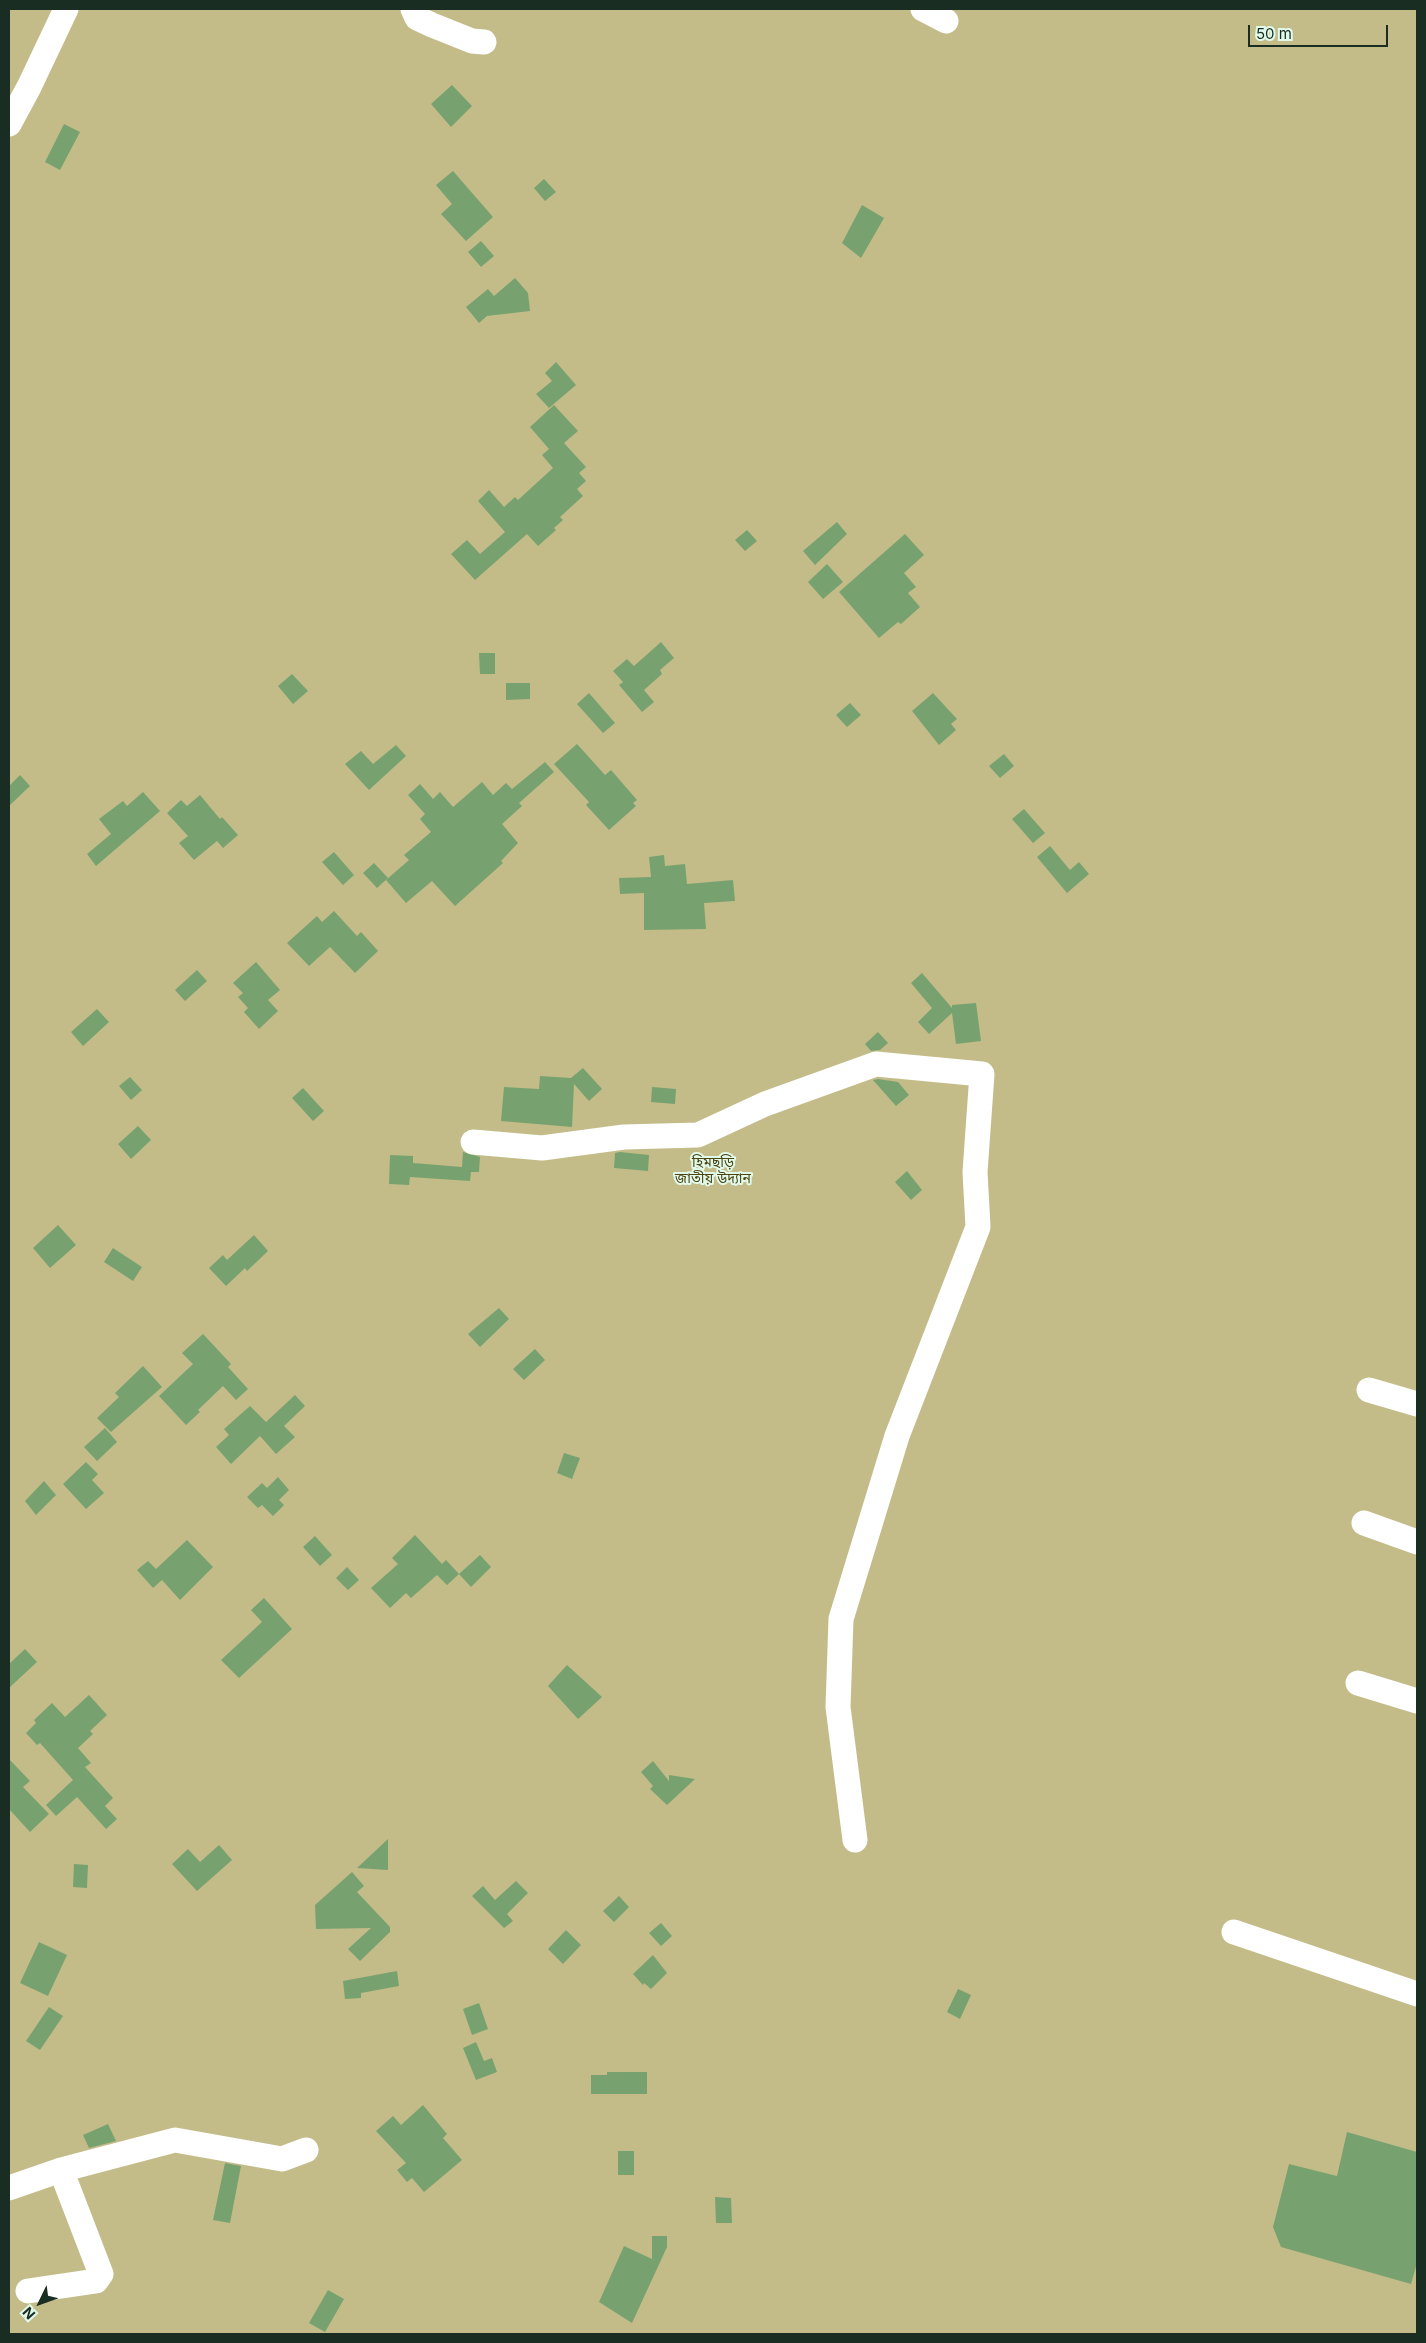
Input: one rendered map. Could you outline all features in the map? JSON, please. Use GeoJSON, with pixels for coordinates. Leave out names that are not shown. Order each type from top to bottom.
{"type":"FeatureCollection","features":[{"type":"Feature","properties":{"kind":"street"},"geometry":{"type":"LineString","coordinates":[[9,124],[66,9]]}},
{"type":"Feature","properties":{"kind":"street"},"geometry":{"type":"LineString","coordinates":[[413,9],[417,18],[432,25],[472,41],[484,42]]}},
{"type":"Feature","properties":{"kind":"street"},"geometry":{"type":"LineString","coordinates":[[923,9],[946,21]]}},
{"type":"Feature","properties":{"kind":"street"},"geometry":{"type":"LineString","coordinates":[[473,1142],[542,1148],[624,1137],[698,1135],[765,1104],[876,1064],[982,1074],[975,1172],[978,1227],[897,1436],[842,1619],[838,1707],[854,1840]]}},
{"type":"Feature","properties":{"kind":"street"},"geometry":{"type":"LineString","coordinates":[[1369,1390],[1417,1404]]}},
{"type":"Feature","properties":{"kind":"street"},"geometry":{"type":"LineString","coordinates":[[1364,1524],[1417,1542]]}},
{"type":"Feature","properties":{"kind":"street"},"geometry":{"type":"LineString","coordinates":[[1358,1683],[1417,1701]]}},
{"type":"Feature","properties":{"kind":"street"},"geometry":{"type":"LineString","coordinates":[[1234,1932],[1417,1994]]}},
{"type":"Feature","properties":{"kind":"street"},"geometry":{"type":"LineString","coordinates":[[9,2188],[62,2170],[175,2140],[282,2159],[306,2150]]}},
{"type":"Feature","properties":{"kind":"street"},"geometry":{"type":"LineString","coordinates":[[28,2291],[96,2281],[101,2274],[62,2170]]}},
{"type":"Feature","properties":{"kind":"green space","name":"হিমছড়ি জাতীয় উদ্যান"},"geometry":{"type":"Polygon","coordinates":[[[9,9],[1417,9],[1417,2334],[9,2334],[9,9]]]}},
{"type":"Feature","properties":{"kind":"building"},"geometry":{"type":"Polygon","coordinates":[[[452,85],[472,106],[451,127],[431,104],[452,85]]]}},
{"type":"Feature","properties":{"kind":"building"},"geometry":{"type":"Polygon","coordinates":[[[64,124],[80,132],[60,170],[45,162],[64,124]]]}},
{"type":"Feature","properties":{"kind":"building"},"geometry":{"type":"Polygon","coordinates":[[[453,171],[493,217],[466,241],[441,214],[452,204],[436,185],[453,171]]]}},
{"type":"Feature","properties":{"kind":"building"},"geometry":{"type":"Polygon","coordinates":[[[544,179],[556,192],[545,201],[534,188],[544,179]]]}},
{"type":"Feature","properties":{"kind":"building"},"geometry":{"type":"Polygon","coordinates":[[[862,205],[884,218],[861,258],[842,243],[862,205]]]}},
{"type":"Feature","properties":{"kind":"building"},"geometry":{"type":"Polygon","coordinates":[[[481,241],[494,256],[481,267],[468,252],[481,241]]]}},
{"type":"Feature","properties":{"kind":"building"},"geometry":{"type":"Polygon","coordinates":[[[515,278],[528,293],[530,311],[487,316],[479,323],[466,307],[488,289],[494,296],[515,278]]]}},
{"type":"Feature","properties":{"kind":"building"},"geometry":{"type":"Polygon","coordinates":[[[556,362],[576,385],[549,408],[536,394],[552,381],[545,373],[556,362]]]}},
{"type":"Feature","properties":{"kind":"building"},"geometry":{"type":"Polygon","coordinates":[[[554,405],[578,431],[564,443],[586,467],[579,473],[586,481],[577,489],[583,496],[560,517],[563,520],[554,528],[556,530],[538,546],[527,534],[475,580],[451,554],[467,540],[480,554],[505,532],[478,501],[489,490],[504,507],[515,497],[518,500],[553,468],[542,455],[549,449],[530,427],[554,405]]]}},
{"type":"Feature","properties":{"kind":"building"},"geometry":{"type":"Polygon","coordinates":[[[837,522],[847,534],[815,565],[803,551],[837,522]]]}},
{"type":"Feature","properties":{"kind":"building"},"geometry":{"type":"Polygon","coordinates":[[[747,530],[757,541],[745,551],[735,540],[747,530]]]}},
{"type":"Feature","properties":{"kind":"building"},"geometry":{"type":"Polygon","coordinates":[[[905,534],[924,555],[904,573],[916,587],[908,593],[920,607],[901,624],[898,622],[879,638],[839,592],[905,534]]]}},
{"type":"Feature","properties":{"kind":"building"},"geometry":{"type":"Polygon","coordinates":[[[827,564],[843,582],[823,599],[808,582],[827,564]]]}},
{"type":"Feature","properties":{"kind":"building"},"geometry":{"type":"Polygon","coordinates":[[[661,642],[674,658],[660,670],[662,674],[644,690],[654,702],[642,712],[619,685],[623,682],[613,671],[627,659],[634,666],[661,642]]]}},
{"type":"Feature","properties":{"kind":"building"},"geometry":{"type":"Polygon","coordinates":[[[479,653],[495,653],[495,674],[480,674],[479,653]]]}},
{"type":"Feature","properties":{"kind":"building"},"geometry":{"type":"Polygon","coordinates":[[[292,674],[308,691],[293,704],[278,686],[292,674]]]}},
{"type":"Feature","properties":{"kind":"building"},"geometry":{"type":"Polygon","coordinates":[[[506,683],[530,683],[530,699],[506,700],[506,683]]]}},
{"type":"Feature","properties":{"kind":"building"},"geometry":{"type":"Polygon","coordinates":[[[589,693],[615,723],[603,733],[577,704],[589,693]]]}},
{"type":"Feature","properties":{"kind":"building"},"geometry":{"type":"Polygon","coordinates":[[[933,693],[957,719],[951,724],[956,730],[939,745],[912,711],[933,693]]]}},
{"type":"Feature","properties":{"kind":"building"},"geometry":{"type":"Polygon","coordinates":[[[850,703],[861,715],[847,727],[836,715],[850,703]]]}},
{"type":"Feature","properties":{"kind":"building"},"geometry":{"type":"Polygon","coordinates":[[[577,744],[605,775],[611,770],[637,800],[633,803],[636,806],[609,830],[586,805],[589,802],[554,764],[577,744]]]}},
{"type":"Feature","properties":{"kind":"building"},"geometry":{"type":"Polygon","coordinates":[[[396,745],[406,756],[369,790],[345,764],[361,751],[373,764],[396,745]]]}},
{"type":"Feature","properties":{"kind":"building"},"geometry":{"type":"Polygon","coordinates":[[[1004,754],[1014,766],[1000,778],[989,766],[1004,754]]]}},
{"type":"Feature","properties":{"kind":"building"},"geometry":{"type":"Polygon","coordinates":[[[545,762],[554,772],[519,803],[522,806],[502,824],[518,843],[501,861],[503,863],[455,906],[432,881],[406,903],[386,880],[409,860],[404,855],[431,832],[420,819],[425,814],[408,795],[420,784],[433,799],[440,792],[453,807],[482,782],[493,795],[506,783],[512,789],[545,762]]]}},
{"type":"Feature","properties":{"kind":"building"},"geometry":{"type":"Polygon","coordinates":[[[20,775],[30,786],[9,806],[9,786],[20,775]]]}},
{"type":"Feature","properties":{"kind":"building"},"geometry":{"type":"Polygon","coordinates":[[[143,792],[160,811],[96,866],[87,854],[111,834],[99,819],[123,801],[127,806],[143,792]]]}},
{"type":"Feature","properties":{"kind":"building"},"geometry":{"type":"Polygon","coordinates":[[[200,795],[220,819],[222,817],[238,835],[223,848],[217,841],[194,860],[179,843],[188,836],[167,813],[181,800],[187,806],[200,795]]]}},
{"type":"Feature","properties":{"kind":"building"},"geometry":{"type":"Polygon","coordinates":[[[1024,809],[1045,833],[1033,843],[1012,819],[1024,809]]]}},
{"type":"Feature","properties":{"kind":"building"},"geometry":{"type":"Polygon","coordinates":[[[1050,846],[1070,870],[1079,862],[1089,874],[1067,893],[1037,857],[1050,846]]]}},
{"type":"Feature","properties":{"kind":"building"},"geometry":{"type":"Polygon","coordinates":[[[334,852],[354,875],[343,885],[322,862],[334,852]]]}},
{"type":"Feature","properties":{"kind":"building"},"geometry":{"type":"Polygon","coordinates":[[[664,855],[665,866],[685,864],[687,884],[733,880],[735,901],[704,903],[706,929],[644,930],[644,893],[620,894],[619,878],[651,877],[649,857],[664,855]]]}},
{"type":"Feature","properties":{"kind":"building"},"geometry":{"type":"Polygon","coordinates":[[[374,863],[388,878],[377,888],[363,873],[374,863]]]}},
{"type":"Feature","properties":{"kind":"building"},"geometry":{"type":"Polygon","coordinates":[[[334,911],[357,936],[361,932],[378,951],[355,973],[330,947],[309,966],[287,943],[317,916],[322,922],[334,911]]]}},
{"type":"Feature","properties":{"kind":"building"},"geometry":{"type":"Polygon","coordinates":[[[256,962],[280,990],[268,1000],[278,1011],[259,1029],[244,1012],[248,1008],[238,997],[243,993],[233,983],[256,962]]]}},
{"type":"Feature","properties":{"kind":"building"},"geometry":{"type":"Polygon","coordinates":[[[197,970],[207,981],[185,1001],[175,990],[197,970]]]}},
{"type":"Feature","properties":{"kind":"building"},"geometry":{"type":"Polygon","coordinates":[[[922,973],[952,1008],[952,1005],[976,1003],[981,1041],[956,1044],[952,1013],[929,1034],[918,1022],[932,1008],[911,983],[922,973]]]}},
{"type":"Feature","properties":{"kind":"building"},"geometry":{"type":"Polygon","coordinates":[[[97,1009],[109,1022],[83,1046],[71,1032],[97,1009]]]}},
{"type":"Feature","properties":{"kind":"building"},"geometry":{"type":"Polygon","coordinates":[[[878,1032],[888,1043],[880,1050],[871,1051],[865,1044],[878,1032]]]}},
{"type":"Feature","properties":{"kind":"building"},"geometry":{"type":"Polygon","coordinates":[[[583,1068],[602,1089],[589,1101],[574,1084],[572,1127],[501,1121],[504,1087],[539,1089],[540,1076],[571,1078],[583,1068]]]}},
{"type":"Feature","properties":{"kind":"building"},"geometry":{"type":"Polygon","coordinates":[[[130,1077],[142,1090],[131,1100],[119,1086],[130,1077]]]}},
{"type":"Feature","properties":{"kind":"building"},"geometry":{"type":"Polygon","coordinates":[[[873,1080],[898,1082],[909,1095],[896,1106],[873,1080]]]}},
{"type":"Feature","properties":{"kind":"building"},"geometry":{"type":"Polygon","coordinates":[[[652,1087],[676,1089],[675,1104],[651,1102],[652,1087]]]}},
{"type":"Feature","properties":{"kind":"building"},"geometry":{"type":"Polygon","coordinates":[[[303,1088],[324,1111],[313,1121],[292,1098],[303,1088]]]}},
{"type":"Feature","properties":{"kind":"building"},"geometry":{"type":"Polygon","coordinates":[[[138,1126],[151,1140],[131,1159],[118,1144],[138,1126]]]}},
{"type":"Feature","properties":{"kind":"building"},"geometry":{"type":"Polygon","coordinates":[[[463,1152],[480,1157],[479,1172],[471,1172],[470,1181],[410,1177],[409,1185],[389,1184],[390,1155],[413,1156],[413,1163],[462,1167],[463,1152]]]}},
{"type":"Feature","properties":{"kind":"building"},"geometry":{"type":"Polygon","coordinates":[[[615,1153],[649,1155],[648,1171],[614,1168],[615,1153]]]}},
{"type":"Feature","properties":{"kind":"building"},"geometry":{"type":"Polygon","coordinates":[[[907,1171],[922,1190],[911,1200],[895,1182],[907,1171]]]}},
{"type":"Feature","properties":{"kind":"building"},"geometry":{"type":"Polygon","coordinates":[[[58,1225],[76,1245],[50,1268],[33,1248],[58,1225]]]}},
{"type":"Feature","properties":{"kind":"building"},"geometry":{"type":"Polygon","coordinates":[[[254,1235],[268,1251],[247,1271],[245,1268],[226,1286],[209,1268],[223,1255],[227,1260],[254,1235]]]}},
{"type":"Feature","properties":{"kind":"building"},"geometry":{"type":"Polygon","coordinates":[[[113,1248],[142,1267],[133,1281],[104,1262],[113,1248]]]}},
{"type":"Feature","properties":{"kind":"building"},"geometry":{"type":"Polygon","coordinates":[[[499,1308],[509,1319],[480,1347],[468,1334],[499,1308]]]}},
{"type":"Feature","properties":{"kind":"building"},"geometry":{"type":"Polygon","coordinates":[[[203,1334],[231,1364],[228,1367],[248,1389],[236,1400],[223,1386],[198,1410],[200,1412],[186,1425],[159,1396],[193,1364],[182,1353],[203,1334]]]}},
{"type":"Feature","properties":{"kind":"building"},"geometry":{"type":"Polygon","coordinates":[[[535,1349],[545,1360],[524,1380],[513,1369],[535,1349]]]}},
{"type":"Feature","properties":{"kind":"building"},"geometry":{"type":"Polygon","coordinates":[[[143,1366],[162,1387],[111,1432],[97,1418],[119,1397],[115,1393],[143,1366]]]}},
{"type":"Feature","properties":{"kind":"building"},"geometry":{"type":"Polygon","coordinates":[[[295,1395],[305,1406],[284,1426],[295,1437],[276,1454],[260,1436],[231,1464],[216,1447],[229,1435],[224,1429],[250,1406],[266,1422],[295,1395]]]}},
{"type":"Feature","properties":{"kind":"building"},"geometry":{"type":"Polygon","coordinates":[[[105,1428],[117,1442],[97,1461],[84,1447],[105,1428]]]}},
{"type":"Feature","properties":{"kind":"building"},"geometry":{"type":"Polygon","coordinates":[[[564,1453],[580,1458],[572,1479],[557,1473],[564,1453]]]}},
{"type":"Feature","properties":{"kind":"building"},"geometry":{"type":"Polygon","coordinates":[[[86,1462],[98,1474],[92,1480],[104,1493],[86,1509],[63,1484],[86,1462]]]}},
{"type":"Feature","properties":{"kind":"building"},"geometry":{"type":"Polygon","coordinates":[[[278,1477],[289,1490],[279,1500],[284,1505],[273,1516],[262,1505],[258,1508],[247,1497],[262,1483],[267,1488],[278,1477]]]}},
{"type":"Feature","properties":{"kind":"building"},"geometry":{"type":"Polygon","coordinates":[[[44,1481],[56,1495],[36,1515],[25,1501],[44,1481]]]}},
{"type":"Feature","properties":{"kind":"building"},"geometry":{"type":"Polygon","coordinates":[[[415,1535],[442,1564],[446,1560],[459,1574],[447,1585],[437,1575],[411,1598],[406,1593],[390,1608],[371,1588],[398,1564],[392,1558],[415,1535]]]}},
{"type":"Feature","properties":{"kind":"building"},"geometry":{"type":"Polygon","coordinates":[[[315,1536],[332,1555],[320,1566],[303,1547],[315,1536]]]}},
{"type":"Feature","properties":{"kind":"building"},"geometry":{"type":"Polygon","coordinates":[[[187,1540],[213,1567],[180,1600],[162,1580],[153,1588],[137,1570],[148,1561],[156,1569],[187,1540]]]}},
{"type":"Feature","properties":{"kind":"building"},"geometry":{"type":"Polygon","coordinates":[[[480,1555],[491,1567],[471,1587],[459,1574],[480,1555]]]}},
{"type":"Feature","properties":{"kind":"building"},"geometry":{"type":"Polygon","coordinates":[[[347,1567],[359,1580],[348,1590],[336,1578],[347,1567]]]}},
{"type":"Feature","properties":{"kind":"building"},"geometry":{"type":"Polygon","coordinates":[[[264,1598],[292,1629],[239,1678],[221,1660],[262,1622],[251,1610],[264,1598]]]}},
{"type":"Feature","properties":{"kind":"building"},"geometry":{"type":"Polygon","coordinates":[[[25,1649],[37,1662],[9,1688],[9,1664],[25,1649]]]}},
{"type":"Feature","properties":{"kind":"building"},"geometry":{"type":"Polygon","coordinates":[[[567,1665],[602,1697],[578,1719],[548,1686],[567,1665]]]}},
{"type":"Feature","properties":{"kind":"building"},"geometry":{"type":"Polygon","coordinates":[[[89,1695],[107,1715],[90,1731],[93,1734],[78,1748],[91,1763],[85,1767],[113,1798],[105,1806],[117,1819],[106,1829],[77,1797],[56,1816],[46,1805],[73,1780],[40,1743],[37,1745],[26,1733],[36,1723],[34,1720],[52,1703],[65,1717],[89,1695]]]}},
{"type":"Feature","properties":{"kind":"building"},"geometry":{"type":"Polygon","coordinates":[[[9,1759],[30,1781],[23,1787],[49,1814],[30,1832],[9,1809],[9,1759]]]}},
{"type":"Feature","properties":{"kind":"building"},"geometry":{"type":"Polygon","coordinates":[[[653,1761],[669,1781],[669,1775],[695,1779],[667,1805],[650,1789],[653,1786],[641,1772],[653,1761]]]}},
{"type":"Feature","properties":{"kind":"building"},"geometry":{"type":"Polygon","coordinates":[[[388,1839],[388,1870],[357,1868],[388,1839]]]}},
{"type":"Feature","properties":{"kind":"building"},"geometry":{"type":"Polygon","coordinates":[[[219,1845],[232,1860],[197,1891],[172,1864],[188,1849],[200,1862],[219,1845]]]}},
{"type":"Feature","properties":{"kind":"building"},"geometry":{"type":"Polygon","coordinates":[[[74,1864],[88,1865],[87,1888],[73,1887],[74,1864]]]}},
{"type":"Feature","properties":{"kind":"building"},"geometry":{"type":"Polygon","coordinates":[[[352,1872],[364,1886],[357,1892],[390,1927],[390,1932],[360,1961],[348,1949],[371,1928],[316,1929],[315,1905],[352,1872]]]}},
{"type":"Feature","properties":{"kind":"building"},"geometry":{"type":"Polygon","coordinates":[[[516,1881],[528,1893],[507,1914],[513,1921],[504,1928],[472,1896],[483,1886],[495,1900],[516,1881]]]}},
{"type":"Feature","properties":{"kind":"building"},"geometry":{"type":"Polygon","coordinates":[[[619,1896],[629,1907],[614,1922],[603,1911],[619,1896]]]}},
{"type":"Feature","properties":{"kind":"building"},"geometry":{"type":"Polygon","coordinates":[[[661,1923],[672,1936],[661,1946],[649,1933],[661,1923]]]}},
{"type":"Feature","properties":{"kind":"building"},"geometry":{"type":"Polygon","coordinates":[[[566,1930],[581,1945],[563,1964],[548,1949],[566,1930]]]}},
{"type":"Feature","properties":{"kind":"building"},"geometry":{"type":"Polygon","coordinates":[[[39,1942],[67,1955],[48,1996],[20,1983],[39,1942]]]}},
{"type":"Feature","properties":{"kind":"building"},"geometry":{"type":"Polygon","coordinates":[[[653,1955],[667,1973],[651,1989],[644,1983],[643,1985],[633,1974],[653,1955]]]}},
{"type":"Feature","properties":{"kind":"building"},"geometry":{"type":"Polygon","coordinates":[[[397,1971],[399,1986],[361,1993],[361,1998],[345,1999],[343,1981],[397,1971]]]}},
{"type":"Feature","properties":{"kind":"building"},"geometry":{"type":"Polygon","coordinates":[[[958,1989],[971,1995],[960,2019],[947,2012],[958,1989]]]}},
{"type":"Feature","properties":{"kind":"building"},"geometry":{"type":"Polygon","coordinates":[[[479,2003],[488,2029],[472,2035],[463,2009],[479,2003]]]}},
{"type":"Feature","properties":{"kind":"building"},"geometry":{"type":"Polygon","coordinates":[[[49,2007],[63,2016],[40,2050],[26,2041],[49,2007]]]}},
{"type":"Feature","properties":{"kind":"building"},"geometry":{"type":"Polygon","coordinates":[[[476,2042],[484,2061],[492,2058],[497,2072],[476,2080],[463,2048],[476,2042]]]}},
{"type":"Feature","properties":{"kind":"building"},"geometry":{"type":"Polygon","coordinates":[[[607,2072],[647,2072],[647,2094],[591,2094],[591,2075],[607,2075],[607,2072]]]}},
{"type":"Feature","properties":{"kind":"building"},"geometry":{"type":"Polygon","coordinates":[[[423,2105],[447,2134],[443,2138],[462,2160],[424,2192],[412,2178],[407,2182],[397,2170],[406,2163],[376,2131],[393,2116],[401,2125],[423,2105]]]}},
{"type":"Feature","properties":{"kind":"building"},"geometry":{"type":"Polygon","coordinates":[[[108,2124],[116,2141],[89,2148],[83,2135],[108,2124]]]}},
{"type":"Feature","properties":{"kind":"building"},"geometry":{"type":"Polygon","coordinates":[[[1347,2132],[1417,2152],[1417,2263],[1411,2284],[1281,2247],[1273,2227],[1289,2164],[1337,2176],[1347,2132]]]}},
{"type":"Feature","properties":{"kind":"building"},"geometry":{"type":"Polygon","coordinates":[[[618,2151],[634,2151],[634,2175],[618,2175],[618,2151]]]}},
{"type":"Feature","properties":{"kind":"building"},"geometry":{"type":"Polygon","coordinates":[[[225,2163],[241,2166],[230,2223],[213,2220],[225,2163]]]}},
{"type":"Feature","properties":{"kind":"building"},"geometry":{"type":"Polygon","coordinates":[[[715,2197],[731,2198],[732,2223],[716,2223],[715,2197]]]}},
{"type":"Feature","properties":{"kind":"building"},"geometry":{"type":"Polygon","coordinates":[[[652,2236],[667,2236],[667,2247],[632,2323],[599,2302],[624,2246],[652,2259],[652,2236]]]}},
{"type":"Feature","properties":{"kind":"building"},"geometry":{"type":"Polygon","coordinates":[[[328,2290],[344,2299],[325,2332],[309,2323],[328,2290]]]}}]}
